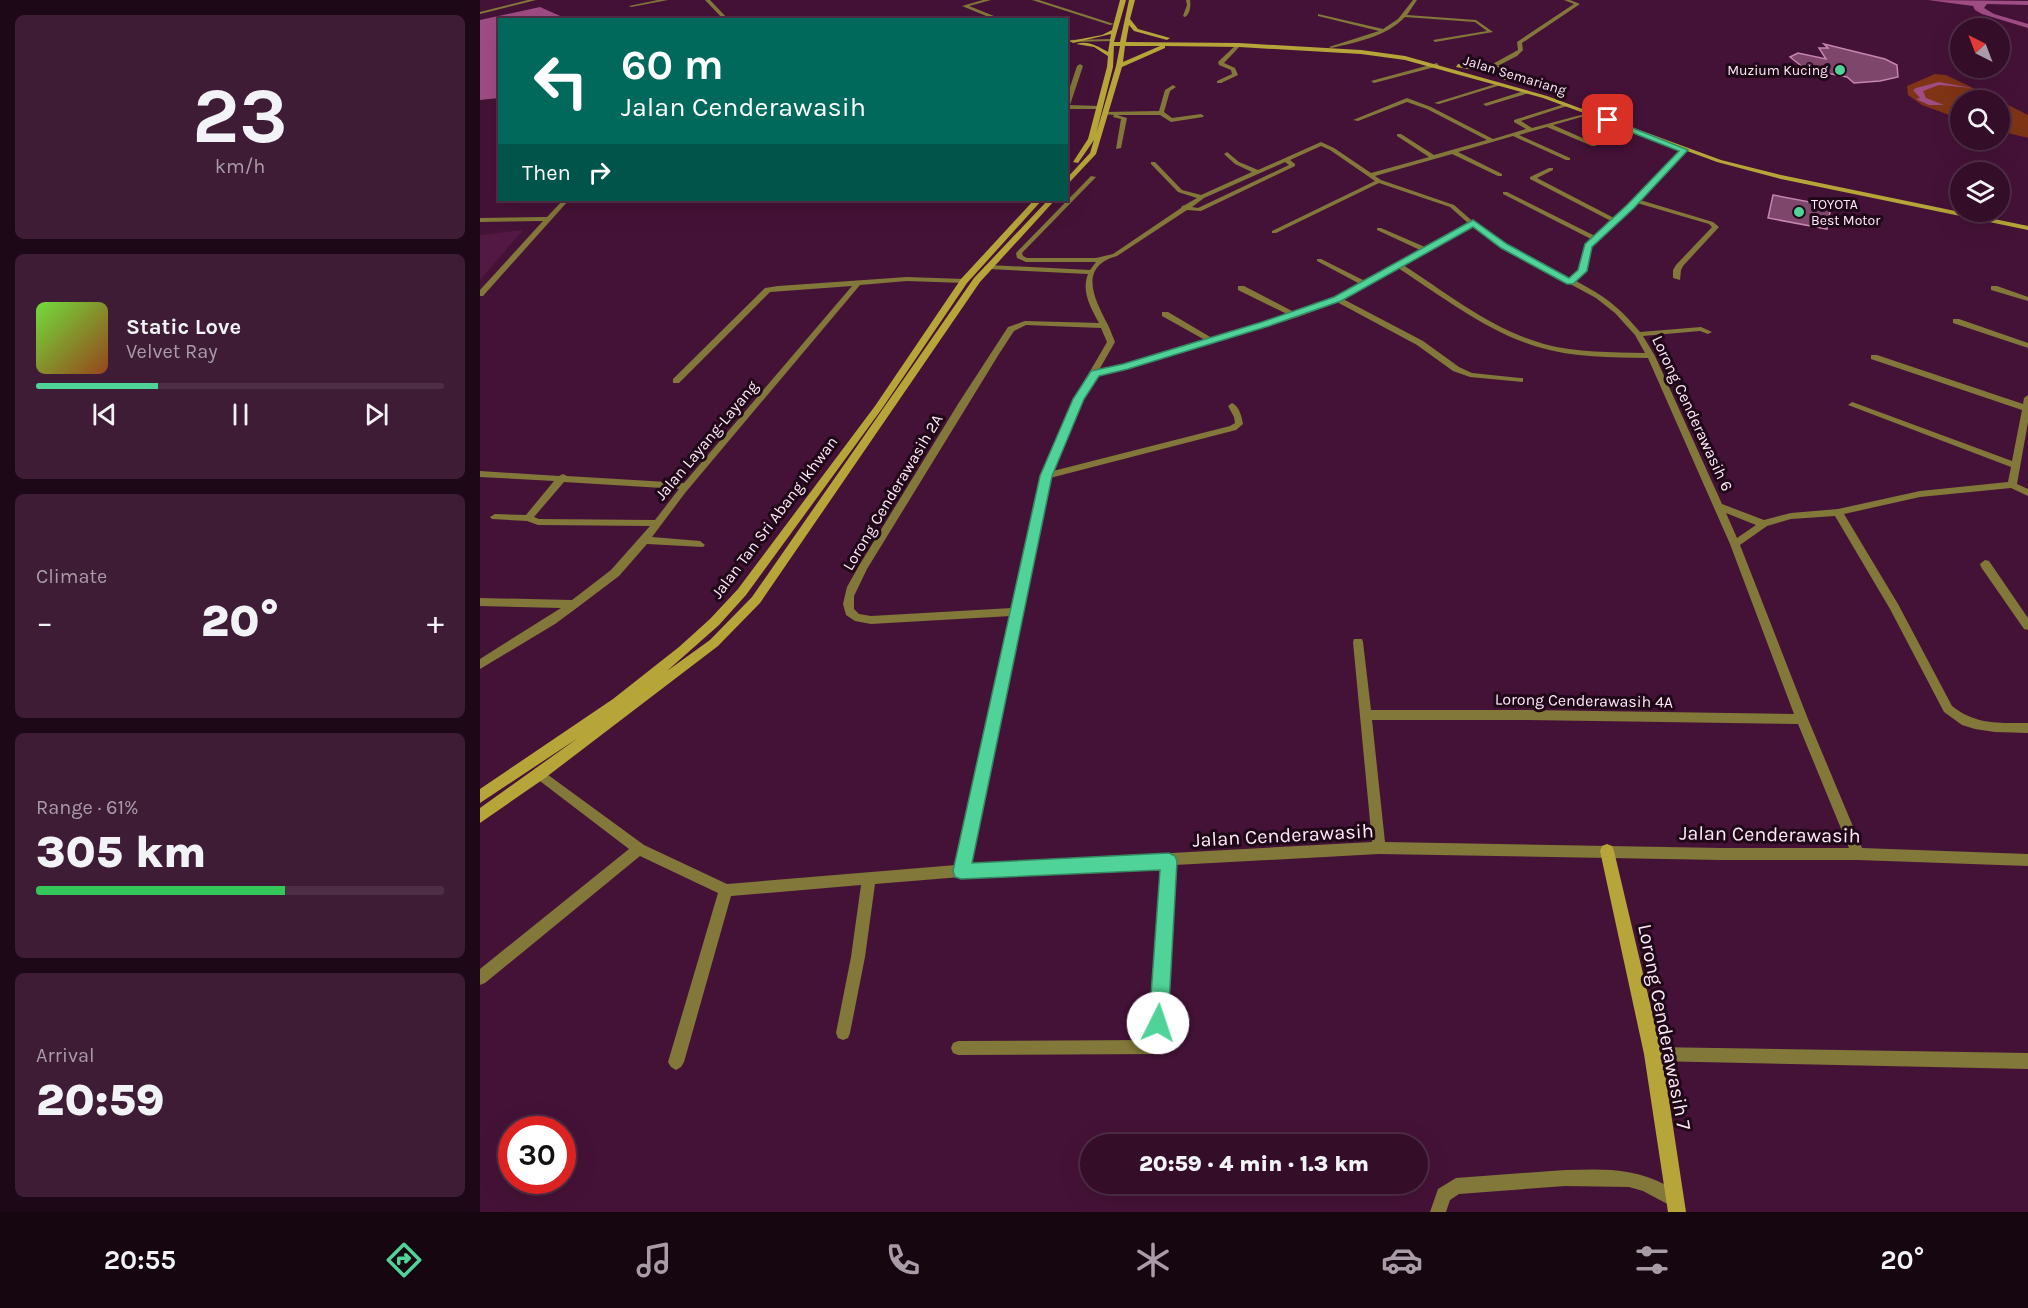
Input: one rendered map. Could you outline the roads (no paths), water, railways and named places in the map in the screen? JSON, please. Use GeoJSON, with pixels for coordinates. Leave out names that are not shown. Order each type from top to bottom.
{"type":"FeatureCollection","features":[{"type":"Feature","properties":{"kind":"main road"},"geometry":{"type":"LineString","coordinates":[[1068,182],[1093,154],[1106,114],[1114,27],[1124,0]]}},
{"type":"Feature","properties":{"kind":"main road"},"geometry":{"type":"LineString","coordinates":[[1068,170],[1081,158],[1087,146],[1110,80],[1119,66],[1126,19],[1132,0]]}},
{"type":"Feature","properties":{"kind":"main road"},"geometry":{"type":"LineString","coordinates":[[1126,19],[1132,28],[1176,42]]}},
{"type":"Feature","properties":{"kind":"main road"},"geometry":{"type":"LineString","coordinates":[[1071,42],[1103,36],[1114,27]]}},
{"type":"Feature","properties":{"kind":"main road"},"geometry":{"type":"LineString","coordinates":[[1071,42],[1100,48],[1111,56]]}},
{"type":"Feature","properties":{"kind":"main road","name":"Jalan Semariang"},"geometry":{"type":"LineString","coordinates":[[1112,42],[1331,47],[1349,45],[1400,54],[1485,73],[1526,92],[1590,113],[1684,150],[1781,177],[2028,227]]}},
{"type":"Feature","properties":{"kind":"main road"},"geometry":{"type":"LineString","coordinates":[[1119,66],[1176,42]]}},
{"type":"Feature","properties":{"kind":"main road","name":"Jalan Semariang"},"geometry":{"type":"LineString","coordinates":[[1176,42],[1361,52],[1437,65],[1552,94],[1732,161],[1787,174],[1950,205]]}},
{"type":"Feature","properties":{"kind":"main road"},"geometry":{"type":"LineString","coordinates":[[1457,66],[1496,67],[1504,82]]}},
{"type":"Feature","properties":{"kind":"main road"},"geometry":{"type":"LineString","coordinates":[[1485,73],[1484,76],[1518,87],[1526,92]]}},
{"type":"Feature","properties":{"kind":"main road","name":"Jalan Tan Sri Abang Ikhwan"},"geometry":{"type":"LineString","coordinates":[[480,797],[640,685],[723,615],[878,408],[964,281],[1037,201]]}},
{"type":"Feature","properties":{"kind":"main road","name":"Jalan Tan Sri Abang Ikhwan"},"geometry":{"type":"LineString","coordinates":[[540,774],[714,643],[756,600],[977,280],[1051,201]]}},
{"type":"Feature","properties":{"kind":"main road"},"geometry":{"type":"LineString","coordinates":[[2010,217],[2028,220]]}},
{"type":"Feature","properties":{"kind":"main road"},"geometry":{"type":"LineString","coordinates":[[480,816],[540,774]]}},
{"type":"Feature","properties":{"kind":"main road","name":"Lorong Cenderawasih 7"},"geometry":{"type":"LineString","coordinates":[[1607,851],[1653,1054],[1676,1206]]}},
{"type":"Feature","properties":{"kind":"street"},"geometry":{"type":"LineString","coordinates":[[480,13],[534,0]]}},
{"type":"Feature","properties":{"kind":"street"},"geometry":{"type":"LineString","coordinates":[[631,6],[666,0]]}},
{"type":"Feature","properties":{"kind":"street"},"geometry":{"type":"LineString","coordinates":[[707,0],[725,18]]}},
{"type":"Feature","properties":{"kind":"street"},"geometry":{"type":"LineString","coordinates":[[989,0],[964,6],[997,18]]}},
{"type":"Feature","properties":{"kind":"street"},"geometry":{"type":"LineString","coordinates":[[1034,0],[1114,27]]}},
{"type":"Feature","properties":{"kind":"street"},"geometry":{"type":"LineString","coordinates":[[1185,16],[1189,5],[1188,0]]}},
{"type":"Feature","properties":{"kind":"street"},"geometry":{"type":"LineString","coordinates":[[1349,45],[1384,31],[1405,16],[1415,0]]}},
{"type":"Feature","properties":{"kind":"street"},"geometry":{"type":"LineString","coordinates":[[1566,0],[1578,4]]}},
{"type":"Feature","properties":{"kind":"street"},"geometry":{"type":"LineString","coordinates":[[1485,73],[1521,50],[1519,43],[1523,40],[1586,0]]}},
{"type":"Feature","properties":{"kind":"street"},"geometry":{"type":"LineString","coordinates":[[1320,15],[1384,31]]}},
{"type":"Feature","properties":{"kind":"street"},"geometry":{"type":"LineString","coordinates":[[1405,16],[1476,21],[1491,32],[1435,41]]}},
{"type":"Feature","properties":{"kind":"street"},"geometry":{"type":"LineString","coordinates":[[1071,42],[1112,42]]}},
{"type":"Feature","properties":{"kind":"street"},"geometry":{"type":"LineString","coordinates":[[1219,82],[1235,75],[1233,69],[1221,62],[1239,45]]}},
{"type":"Feature","properties":{"kind":"street"},"geometry":{"type":"LineString","coordinates":[[1374,81],[1437,65]]}},
{"type":"Feature","properties":{"kind":"street"},"geometry":{"type":"LineString","coordinates":[[1068,105],[1080,66]]}},
{"type":"Feature","properties":{"kind":"street"},"geometry":{"type":"LineString","coordinates":[[1437,103],[1504,82]]}},
{"type":"Feature","properties":{"kind":"street"},"geometry":{"type":"LineString","coordinates":[[1161,113],[1168,90],[1173,87]]}},
{"type":"Feature","properties":{"kind":"street"},"geometry":{"type":"LineString","coordinates":[[1486,104],[1526,92]]}},
{"type":"Feature","properties":{"kind":"street"},"geometry":{"type":"LineString","coordinates":[[1356,120],[1407,100],[1429,108],[1493,141]]}},
{"type":"Feature","properties":{"kind":"street"},"geometry":{"type":"LineString","coordinates":[[1532,130],[1516,121],[1567,105]]}},
{"type":"Feature","properties":{"kind":"street"},"geometry":{"type":"LineString","coordinates":[[1068,108],[1099,108]]}},
{"type":"Feature","properties":{"kind":"street"},"geometry":{"type":"LineString","coordinates":[[1106,114],[1161,113],[1171,120],[1201,116]]}},
{"type":"Feature","properties":{"kind":"street"},"geometry":{"type":"LineString","coordinates":[[1371,175],[1590,113]]}},
{"type":"Feature","properties":{"kind":"street"},"geometry":{"type":"LineString","coordinates":[[1106,114],[1124,118],[1118,148]]}},
{"type":"Feature","properties":{"kind":"street"},"geometry":{"type":"LineString","coordinates":[[1548,125],[1594,145]]}},
{"type":"Feature","properties":{"kind":"street"},"geometry":{"type":"LineString","coordinates":[[1399,135],[1433,157]]}},
{"type":"Feature","properties":{"kind":"street"},"geometry":{"type":"LineString","coordinates":[[1515,135],[1568,159]]}},
{"type":"Feature","properties":{"kind":"street","name":"Lorong Cenderawasih 6"},"geometry":{"type":"LineString","coordinates":[[1286,160],[1321,144],[1379,181],[1444,202],[1460,211],[1504,246],[1599,296],[1618,311],[1638,334],[1651,356],[1735,544],[1802,719],[1858,854]]}},
{"type":"Feature","properties":{"kind":"street"},"geometry":{"type":"LineString","coordinates":[[1570,282],[1582,271],[1588,246],[1636,201],[1684,150]]}},
{"type":"Feature","properties":{"kind":"street"},"geometry":{"type":"LineString","coordinates":[[1453,152],[1500,175]]}},
{"type":"Feature","properties":{"kind":"street"},"geometry":{"type":"LineString","coordinates":[[1227,154],[1237,163],[1257,172]]}},
{"type":"Feature","properties":{"kind":"street"},"geometry":{"type":"LineString","coordinates":[[961,871],[1046,476],[1078,399],[1111,342],[1105,326],[1088,297],[1091,272],[1101,260],[1127,247],[1184,207],[1202,197],[1286,160],[1293,165],[1199,210],[1184,207]]}},
{"type":"Feature","properties":{"kind":"street"},"geometry":{"type":"LineString","coordinates":[[1153,163],[1180,191],[1202,197]]}},
{"type":"Feature","properties":{"kind":"street"},"geometry":{"type":"LineString","coordinates":[[1551,170],[1532,178],[1615,221]]}},
{"type":"Feature","properties":{"kind":"street"},"geometry":{"type":"LineString","coordinates":[[1093,177],[1018,255],[1026,260],[1101,260]]}},
{"type":"Feature","properties":{"kind":"street"},"geometry":{"type":"LineString","coordinates":[[1274,232],[1379,181]]}},
{"type":"Feature","properties":{"kind":"street"},"geometry":{"type":"LineString","coordinates":[[1505,194],[1596,239]]}},
{"type":"Feature","properties":{"kind":"street"},"geometry":{"type":"LineString","coordinates":[[480,294],[565,201]]}},
{"type":"Feature","properties":{"kind":"street"},"geometry":{"type":"LineString","coordinates":[[1636,201],[1715,225],[1716,227],[1680,265],[1677,278]]}},
{"type":"Feature","properties":{"kind":"street"},"geometry":{"type":"LineString","coordinates":[[480,220],[502,217],[530,221],[548,219]]}},
{"type":"Feature","properties":{"kind":"street"},"geometry":{"type":"LineString","coordinates":[[1095,373],[1125,367],[1295,315],[1338,299],[1473,223]]}},
{"type":"Feature","properties":{"kind":"street"},"geometry":{"type":"LineString","coordinates":[[1379,229],[1426,250]]}},
{"type":"Feature","properties":{"kind":"street"},"geometry":{"type":"LineString","coordinates":[[1319,260],[1366,284]]}},
{"type":"Feature","properties":{"kind":"street"},"geometry":{"type":"LineString","coordinates":[[1400,266],[1527,341],[1574,352],[1651,356]]}},
{"type":"Feature","properties":{"kind":"street"},"geometry":{"type":"LineString","coordinates":[[988,267],[1091,272]]}},
{"type":"Feature","properties":{"kind":"street"},"geometry":{"type":"LineString","coordinates":[[676,381],[768,290],[907,279],[964,281]]}},
{"type":"Feature","properties":{"kind":"street","name":"Jalan Layang-Layang"},"geometry":{"type":"LineString","coordinates":[[480,665],[551,621],[615,573],[858,283]]}},
{"type":"Feature","properties":{"kind":"street"},"geometry":{"type":"LineString","coordinates":[[1241,288],[1295,315]]}},
{"type":"Feature","properties":{"kind":"street"},"geometry":{"type":"LineString","coordinates":[[1994,288],[2028,299]]}},
{"type":"Feature","properties":{"kind":"street"},"geometry":{"type":"LineString","coordinates":[[1338,299],[1420,343],[1456,369],[1470,375],[1520,380]]}},
{"type":"Feature","properties":{"kind":"street"},"geometry":{"type":"LineString","coordinates":[[1165,314],[1210,340]]}},
{"type":"Feature","properties":{"kind":"street"},"geometry":{"type":"LineString","coordinates":[[1956,321],[2028,346]]}},
{"type":"Feature","properties":{"kind":"street","name":"Lorong Cenderawasih 2A"},"geometry":{"type":"LineString","coordinates":[[1016,612],[871,620],[856,618],[851,614],[848,604],[851,592],[870,558],[1011,329],[1025,322],[1105,326]]}},
{"type":"Feature","properties":{"kind":"street"},"geometry":{"type":"LineString","coordinates":[[1638,334],[1701,329],[1708,332]]}},
{"type":"Feature","properties":{"kind":"street"},"geometry":{"type":"LineString","coordinates":[[1874,357],[2026,403],[2012,484]]}},
{"type":"Feature","properties":{"kind":"street"},"geometry":{"type":"LineString","coordinates":[[1852,405],[2015,465]]}},
{"type":"Feature","properties":{"kind":"street"},"geometry":{"type":"LineString","coordinates":[[1046,476],[1233,428],[1239,424],[1232,406]]}},
{"type":"Feature","properties":{"kind":"street"},"geometry":{"type":"LineString","coordinates":[[480,474],[563,477],[686,486]]}},
{"type":"Feature","properties":{"kind":"street"},"geometry":{"type":"LineString","coordinates":[[528,518],[563,477]]}},
{"type":"Feature","properties":{"kind":"street"},"geometry":{"type":"LineString","coordinates":[[1735,544],[1764,524],[1791,516],[1838,512],[1920,494],[2012,484],[2028,493]]}},
{"type":"Feature","properties":{"kind":"street"},"geometry":{"type":"LineString","coordinates":[[1718,506],[1764,524]]}},
{"type":"Feature","properties":{"kind":"street"},"geometry":{"type":"LineString","coordinates":[[1838,512],[1894,608],[1948,709],[1959,719],[1974,726],[2028,728]]}},
{"type":"Feature","properties":{"kind":"street"},"geometry":{"type":"LineString","coordinates":[[495,517],[528,518],[538,522],[657,523]]}},
{"type":"Feature","properties":{"kind":"street"},"geometry":{"type":"LineString","coordinates":[[645,540],[700,545]]}},
{"type":"Feature","properties":{"kind":"street"},"geometry":{"type":"LineString","coordinates":[[1985,564],[2028,626]]}},
{"type":"Feature","properties":{"kind":"street"},"geometry":{"type":"LineString","coordinates":[[480,602],[574,604]]}},
{"type":"Feature","properties":{"kind":"street"},"geometry":{"type":"LineString","coordinates":[[1358,642],[1379,848]]}},
{"type":"Feature","properties":{"kind":"street","name":"Lorong Cenderawasih 4A"},"geometry":{"type":"LineString","coordinates":[[1366,715],[1802,719]]}},
{"type":"Feature","properties":{"kind":"street","name":"Jalan Cenderawasih"},"geometry":{"type":"LineString","coordinates":[[540,774],[639,849],[726,890],[961,871],[1379,848],[1858,854],[2028,860]]}},
{"type":"Feature","properties":{"kind":"street"},"geometry":{"type":"LineString","coordinates":[[480,978],[639,849]]}},
{"type":"Feature","properties":{"kind":"street"},"geometry":{"type":"LineString","coordinates":[[958,1048],[1157,1047],[1169,861]]}},
{"type":"Feature","properties":{"kind":"street"},"geometry":{"type":"LineString","coordinates":[[843,1033],[858,957],[869,879]]}},
{"type":"Feature","properties":{"kind":"street"},"geometry":{"type":"LineString","coordinates":[[676,1062],[726,890]]}},
{"type":"Feature","properties":{"kind":"street"},"geometry":{"type":"LineString","coordinates":[[1653,1054],[2028,1061]]}},
{"type":"Feature","properties":{"kind":"street"},"geometry":{"type":"LineString","coordinates":[[1438,1212],[1444,1195],[1455,1186],[1576,1179],[1630,1179],[1659,1190],[1676,1206]]}},
{"type":"Feature","properties":{"kind":"place","name":"Muzium Kucing"},"geometry":{"type":"Point","coordinates":[1840,70]}},
{"type":"Feature","properties":{"kind":"place","name":"TOYOTA Best Motor"},"geometry":{"type":"Point","coordinates":[1799,212]}}]}
